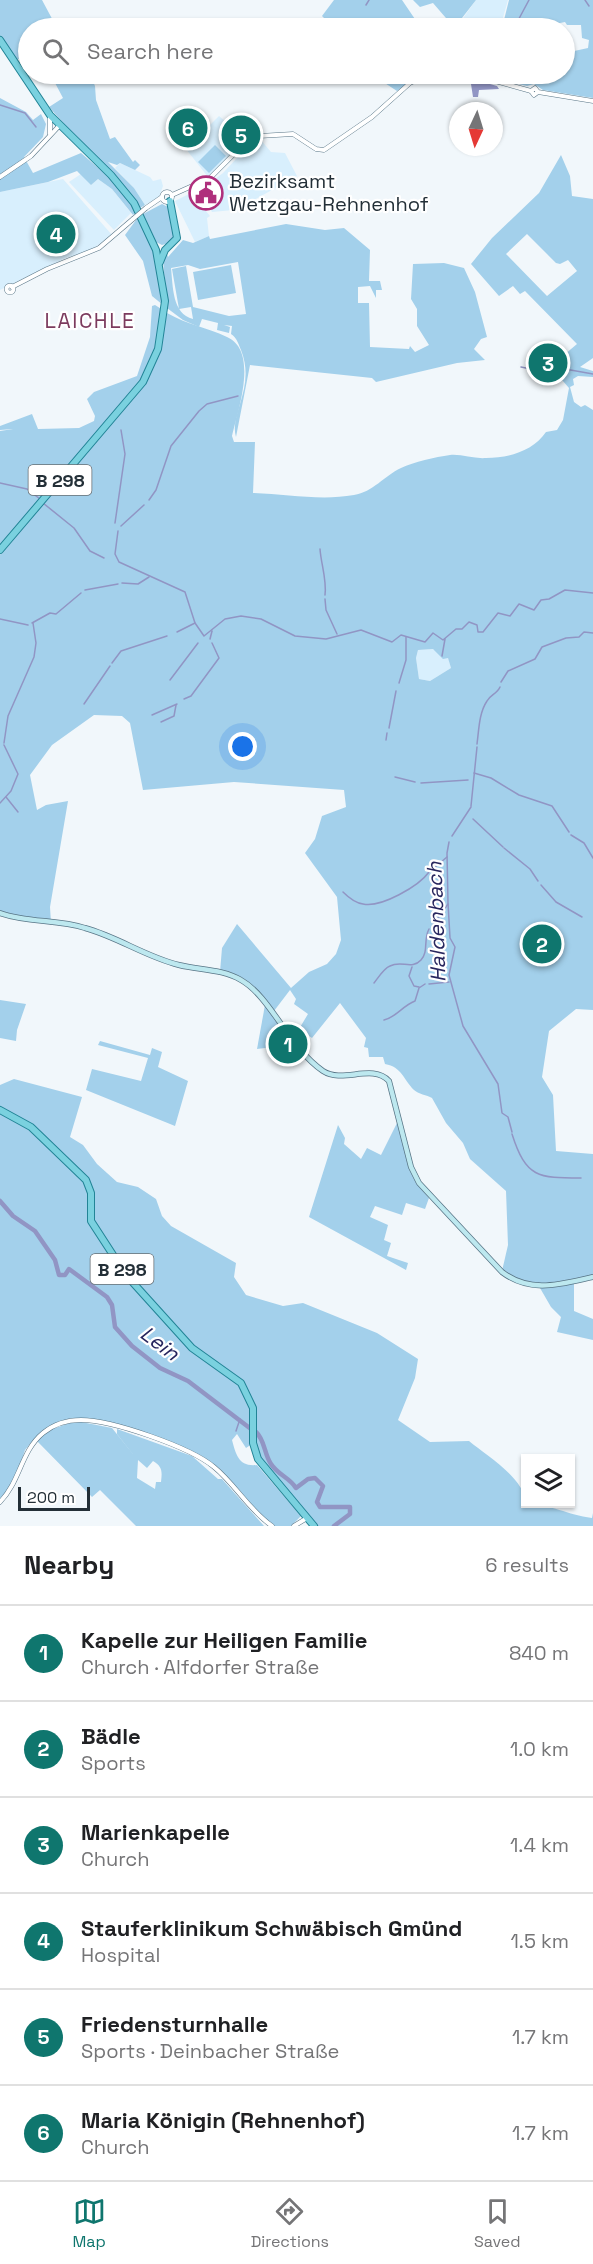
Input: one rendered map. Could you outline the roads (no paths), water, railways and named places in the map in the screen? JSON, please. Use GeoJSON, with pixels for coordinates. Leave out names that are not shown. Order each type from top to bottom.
{"type":"FeatureCollection","features":[{"type":"Feature","properties":{"kind":"main road","name":"B 298"},"geometry":{"type":"LineString","coordinates":[[0,40],[18,67]]}},
{"type":"Feature","properties":{"kind":"main road","name":"B 298"},"geometry":{"type":"LineString","coordinates":[[0,550],[121,409],[148,373],[160,343],[165,306],[160,263],[143,218],[128,194],[59,126],[29,84]]}},
{"type":"Feature","properties":{"kind":"main road"},"geometry":{"type":"LineString","coordinates":[[160,263],[177,236],[167,199]]}},
{"type":"Feature","properties":{"kind":"main road"},"geometry":{"type":"LineString","coordinates":[[155,247],[168,247]]}},
{"type":"Feature","properties":{"kind":"main road"},"geometry":{"type":"LineString","coordinates":[[0,913],[27,921],[80,926],[162,960],[227,974],[243,981],[257,993],[298,1049],[321,1069],[335,1075],[381,1075],[391,1086],[411,1167],[419,1183],[498,1269],[514,1280],[534,1286],[555,1285],[592,1277]]}},
{"type":"Feature","properties":{"kind":"main road","name":"B 298"},"geometry":{"type":"LineString","coordinates":[[0,1110],[31,1127],[86,1180],[91,1192],[90,1219],[109,1252],[135,1287],[185,1342],[241,1383],[251,1401],[253,1436],[260,1464],[314,1526]]}},
{"type":"Feature","properties":{"kind":"street"},"geometry":{"type":"LineString","coordinates":[[0,293],[7,290],[8,286],[12,287],[47,269],[100,248],[146,208],[210,178],[243,145],[259,136],[293,134],[316,149],[324,150],[372,117],[409,84]]}},
{"type":"Feature","properties":{"kind":"street"},"geometry":{"type":"LineString","coordinates":[[507,84],[531,91],[535,88],[538,92],[593,101]]}},
{"type":"Feature","properties":{"kind":"street"},"geometry":{"type":"LineString","coordinates":[[50,115],[50,135]]}},
{"type":"Feature","properties":{"kind":"street"},"geometry":{"type":"LineString","coordinates":[[0,177],[31,156],[59,126]]}},
{"type":"Feature","properties":{"kind":"street"},"geometry":{"type":"LineString","coordinates":[[0,1502],[13,1487],[28,1451],[37,1438],[62,1423],[88,1420],[159,1440],[202,1458],[217,1469],[272,1526]]}},
{"type":"Feature","properties":{"kind":"street"},"geometry":{"type":"LineString","coordinates":[[294,1526],[307,1518]]}},
{"type":"Feature","properties":{"kind":"waterway"},"geometry":{"type":"LineString","coordinates":[[366,5],[369,0]]}},
{"type":"Feature","properties":{"kind":"waterway"},"geometry":{"type":"LineString","coordinates":[[519,18],[529,0]]}},
{"type":"Feature","properties":{"kind":"waterway"},"geometry":{"type":"LineString","coordinates":[[585,0],[589,6]]}},
{"type":"Feature","properties":{"kind":"waterway"},"geometry":{"type":"LineString","coordinates":[[0,105],[25,113],[36,127]]}},
{"type":"Feature","properties":{"kind":"waterway"},"geometry":{"type":"LineString","coordinates":[[521,367],[545,372],[565,369],[593,374]]}},
{"type":"Feature","properties":{"kind":"waterway"},"geometry":{"type":"LineString","coordinates":[[149,500],[156,490],[171,446],[199,411],[207,404],[238,396]]}},
{"type":"Feature","properties":{"kind":"waterway"},"geometry":{"type":"LineString","coordinates":[[115,523],[125,454],[121,430]]}},
{"type":"Feature","properties":{"kind":"waterway"},"geometry":{"type":"LineString","coordinates":[[0,483],[27,489],[40,499]]}},
{"type":"Feature","properties":{"kind":"waterway"},"geometry":{"type":"LineString","coordinates":[[43,503],[74,528],[90,551],[104,558]]}},
{"type":"Feature","properties":{"kind":"waterway"},"geometry":{"type":"LineString","coordinates":[[121,526],[144,505]]}},
{"type":"Feature","properties":{"kind":"waterway"},"geometry":{"type":"LineString","coordinates":[[118,531],[115,554],[119,562],[185,592],[195,623],[204,636],[225,619],[241,616],[261,619],[295,636],[326,639],[361,630],[392,642],[401,635],[425,642],[433,633],[443,640],[469,622],[477,625],[478,632],[483,632],[498,613],[510,616],[519,604],[534,610],[541,600],[549,599],[565,590],[593,593]]}},
{"type":"Feature","properties":{"kind":"waterway"},"geometry":{"type":"LineString","coordinates":[[320,549],[325,595]]}},
{"type":"Feature","properties":{"kind":"waterway"},"geometry":{"type":"LineString","coordinates":[[122,583],[138,584],[149,577]]}},
{"type":"Feature","properties":{"kind":"waterway"},"geometry":{"type":"LineString","coordinates":[[85,590],[118,584]]}},
{"type":"Feature","properties":{"kind":"waterway"},"geometry":{"type":"LineString","coordinates":[[32,623],[50,613],[56,614],[81,593]]}},
{"type":"Feature","properties":{"kind":"waterway"},"geometry":{"type":"LineString","coordinates":[[325,599],[326,610],[337,634]]}},
{"type":"Feature","properties":{"kind":"waterway"},"geometry":{"type":"LineString","coordinates":[[0,619],[28,625]]}},
{"type":"Feature","properties":{"kind":"waterway"},"geometry":{"type":"LineString","coordinates":[[4,743],[8,716],[34,657],[36,643],[33,623]]}},
{"type":"Feature","properties":{"kind":"waterway"},"geometry":{"type":"LineString","coordinates":[[177,632],[195,623]]}},
{"type":"Feature","properties":{"kind":"waterway"},"geometry":{"type":"LineString","coordinates":[[210,639],[212,631]]}},
{"type":"Feature","properties":{"kind":"waterway","name":"Haldenbach"},"geometry":{"type":"LineString","coordinates":[[501,682],[508,671],[535,659],[542,647],[566,638],[579,637],[584,632],[593,633]]}},
{"type":"Feature","properties":{"kind":"waterway"},"geometry":{"type":"LineString","coordinates":[[112,663],[121,651],[167,636]]}},
{"type":"Feature","properties":{"kind":"waterway"},"geometry":{"type":"LineString","coordinates":[[399,683],[406,660],[406,637]]}},
{"type":"Feature","properties":{"kind":"waterway"},"geometry":{"type":"LineString","coordinates":[[442,656],[445,639]]}},
{"type":"Feature","properties":{"kind":"waterway"},"geometry":{"type":"LineString","coordinates":[[170,680],[198,643]]}},
{"type":"Feature","properties":{"kind":"waterway"},"geometry":{"type":"LineString","coordinates":[[184,699],[191,696],[219,658],[212,643]]}},
{"type":"Feature","properties":{"kind":"waterway"},"geometry":{"type":"LineString","coordinates":[[84,704],[110,666]]}},
{"type":"Feature","properties":{"kind":"waterway","name":"Haldenbach"},"geometry":{"type":"LineString","coordinates":[[477,744],[484,706],[500,687]]}},
{"type":"Feature","properties":{"kind":"waterway"},"geometry":{"type":"LineString","coordinates":[[389,728],[396,691]]}},
{"type":"Feature","properties":{"kind":"waterway"},"geometry":{"type":"LineString","coordinates":[[152,715],[177,704]]}},
{"type":"Feature","properties":{"kind":"waterway"},"geometry":{"type":"LineString","coordinates":[[161,722],[174,716],[176,705]]}},
{"type":"Feature","properties":{"kind":"waterway"},"geometry":{"type":"LineString","coordinates":[[386,740],[387,733]]}},
{"type":"Feature","properties":{"kind":"waterway"},"geometry":{"type":"LineString","coordinates":[[0,803],[11,791],[18,774],[4,745]]}},
{"type":"Feature","properties":{"kind":"waterway","name":"Haldenbach"},"geometry":{"type":"LineString","coordinates":[[471,806],[477,747]]}},
{"type":"Feature","properties":{"kind":"waterway"},"geometry":{"type":"LineString","coordinates":[[474,773],[491,778],[519,795],[552,806],[569,832]]}},
{"type":"Feature","properties":{"kind":"waterway"},"geometry":{"type":"LineString","coordinates":[[395,777],[415,782]]}},
{"type":"Feature","properties":{"kind":"waterway"},"geometry":{"type":"LineString","coordinates":[[421,783],[468,780]]}},
{"type":"Feature","properties":{"kind":"waterway"},"geometry":{"type":"LineString","coordinates":[[6,797],[18,812]]}},
{"type":"Feature","properties":{"kind":"waterway","name":"Haldenbach"},"geometry":{"type":"LineString","coordinates":[[452,836],[471,807]]}},
{"type":"Feature","properties":{"kind":"waterway"},"geometry":{"type":"LineString","coordinates":[[473,819],[503,847]]}},
{"type":"Feature","properties":{"kind":"waterway"},"geometry":{"type":"LineString","coordinates":[[571,835],[584,843],[593,858]]}},
{"type":"Feature","properties":{"kind":"waterway","name":"Haldenbach"},"geometry":{"type":"LineString","coordinates":[[449,842],[447,853],[448,903],[450,938],[455,947],[449,975],[463,1026],[498,1084],[502,1113],[508,1117],[512,1132]]}},
{"type":"Feature","properties":{"kind":"waterway"},"geometry":{"type":"LineString","coordinates":[[504,848],[530,869],[538,881]]}},
{"type":"Feature","properties":{"kind":"waterway"},"geometry":{"type":"LineString","coordinates":[[434,868],[447,857]]}},
{"type":"Feature","properties":{"kind":"waterway"},"geometry":{"type":"LineString","coordinates":[[343,892],[352,900],[360,903],[380,903],[399,895],[429,872]]}},
{"type":"Feature","properties":{"kind":"waterway"},"geometry":{"type":"LineString","coordinates":[[541,885],[556,902],[582,917]]}},
{"type":"Feature","properties":{"kind":"waterway"},"geometry":{"type":"LineString","coordinates":[[433,925],[448,904]]}},
{"type":"Feature","properties":{"kind":"waterway"},"geometry":{"type":"LineString","coordinates":[[374,983],[383,971],[394,964],[418,963],[425,953],[429,929]]}},
{"type":"Feature","properties":{"kind":"waterway"},"geometry":{"type":"LineString","coordinates":[[412,967],[409,976],[414,986],[419,987]]}},
{"type":"Feature","properties":{"kind":"waterway"},"geometry":{"type":"LineString","coordinates":[[429,984],[449,982]]}},
{"type":"Feature","properties":{"kind":"waterway"},"geometry":{"type":"LineString","coordinates":[[384,1020],[415,1001],[419,988],[425,984]]}},
{"type":"Feature","properties":{"kind":"waterway","name":"Haldenbach"},"geometry":{"type":"LineString","coordinates":[[512,1134],[523,1159],[536,1172],[544,1176],[581,1178]]}},
{"type":"Feature","properties":{"kind":"waterway","name":"Lein"},"geometry":{"type":"LineString","coordinates":[[0,1201],[13,1216],[35,1231],[55,1260],[59,1275],[65,1275],[69,1269],[107,1297],[112,1305],[115,1327],[132,1346],[160,1368],[188,1381],[251,1429]]}},
{"type":"Feature","properties":{"kind":"waterway"},"geometry":{"type":"LineString","coordinates":[[236,1431],[240,1419]]}},
{"type":"Feature","properties":{"kind":"waterway","name":"Lein"},"geometry":{"type":"LineString","coordinates":[[256,1432],[271,1464],[296,1488],[308,1479],[315,1478],[323,1486],[317,1502],[320,1507],[350,1507],[350,1514],[334,1526]]}},
{"type":"Feature","properties":{"kind":"place","name":"Maria Königin (Rehnenhof)"},"geometry":{"type":"Point","coordinates":[188,128]}},
{"type":"Feature","properties":{"kind":"place","name":"Friedensturnhalle"},"geometry":{"type":"Point","coordinates":[241,135]}},
{"type":"Feature","properties":{"kind":"place","name":"Bezirksamt Wetzgau-Rehnenhof"},"geometry":{"type":"Point","coordinates":[206,193]}},
{"type":"Feature","properties":{"kind":"place","name":"Stauferklinikum Schwäbisch Gmünd"},"geometry":{"type":"Point","coordinates":[56,234]}},
{"type":"Feature","properties":{"kind":"place","name":"Marienkapelle"},"geometry":{"type":"Point","coordinates":[548,363]}},
{"type":"Feature","properties":{"kind":"place","name":"Bädle"},"geometry":{"type":"Point","coordinates":[542,944]}},
{"type":"Feature","properties":{"kind":"place","name":"Kapelle zur Heiligen Familie"},"geometry":{"type":"Point","coordinates":[288,1044]}},
{"type":"Feature","properties":{"kind":"district","name":"LAICHLE"},"geometry":{"type":"Point","coordinates":[90,320]}}]}
